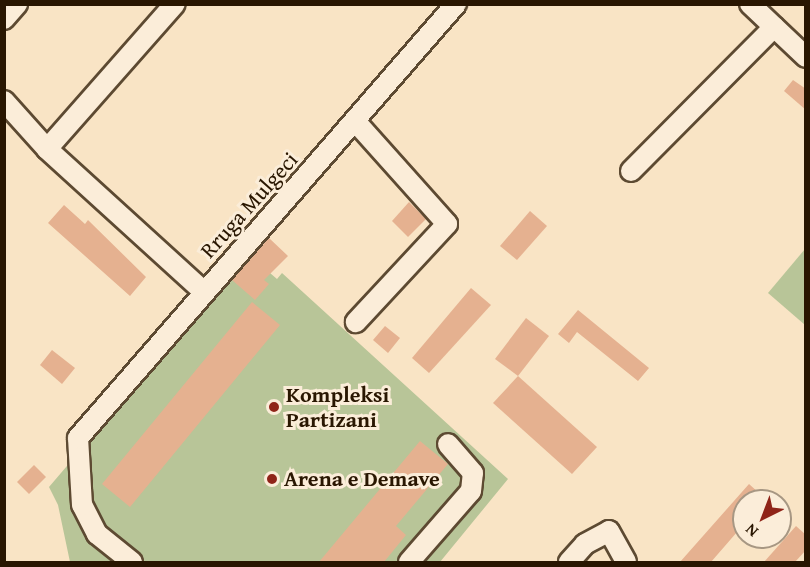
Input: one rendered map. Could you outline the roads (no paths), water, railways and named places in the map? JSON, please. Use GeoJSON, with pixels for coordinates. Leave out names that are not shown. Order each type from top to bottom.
{"type":"FeatureCollection","features":[{"type":"Feature","properties":{"kind":"street"},"geometry":{"type":"LineString","coordinates":[[4,19],[17,4]]}},
{"type":"Feature","properties":{"kind":"street"},"geometry":{"type":"LineString","coordinates":[[47,149],[175,4]]}},
{"type":"Feature","properties":{"kind":"street","name":"Rruga Mulgeci"},"geometry":{"type":"LineString","coordinates":[[132,562],[97,534],[82,505],[78,438],[203,291],[456,4]]}},
{"type":"Feature","properties":{"kind":"street"},"geometry":{"type":"LineString","coordinates":[[631,171],[764,13],[806,57]]}},
{"type":"Feature","properties":{"kind":"street"},"geometry":{"type":"LineString","coordinates":[[4,102],[47,149],[203,291]]}},
{"type":"Feature","properties":{"kind":"street"},"geometry":{"type":"LineString","coordinates":[[355,121],[447,224],[356,322]]}},
{"type":"Feature","properties":{"kind":"street"},"geometry":{"type":"LineString","coordinates":[[409,562],[471,491],[473,474],[448,444]]}},
{"type":"Feature","properties":{"kind":"street"},"geometry":{"type":"LineString","coordinates":[[569,562],[585,544],[609,531],[626,562]]}},
{"type":"Feature","properties":{"kind":"place","name":"Kompleksi Partizani"},"geometry":{"type":"Point","coordinates":[274,407]}},
{"type":"Feature","properties":{"kind":"place","name":"Arena e Demave"},"geometry":{"type":"Point","coordinates":[272,479]}}]}
